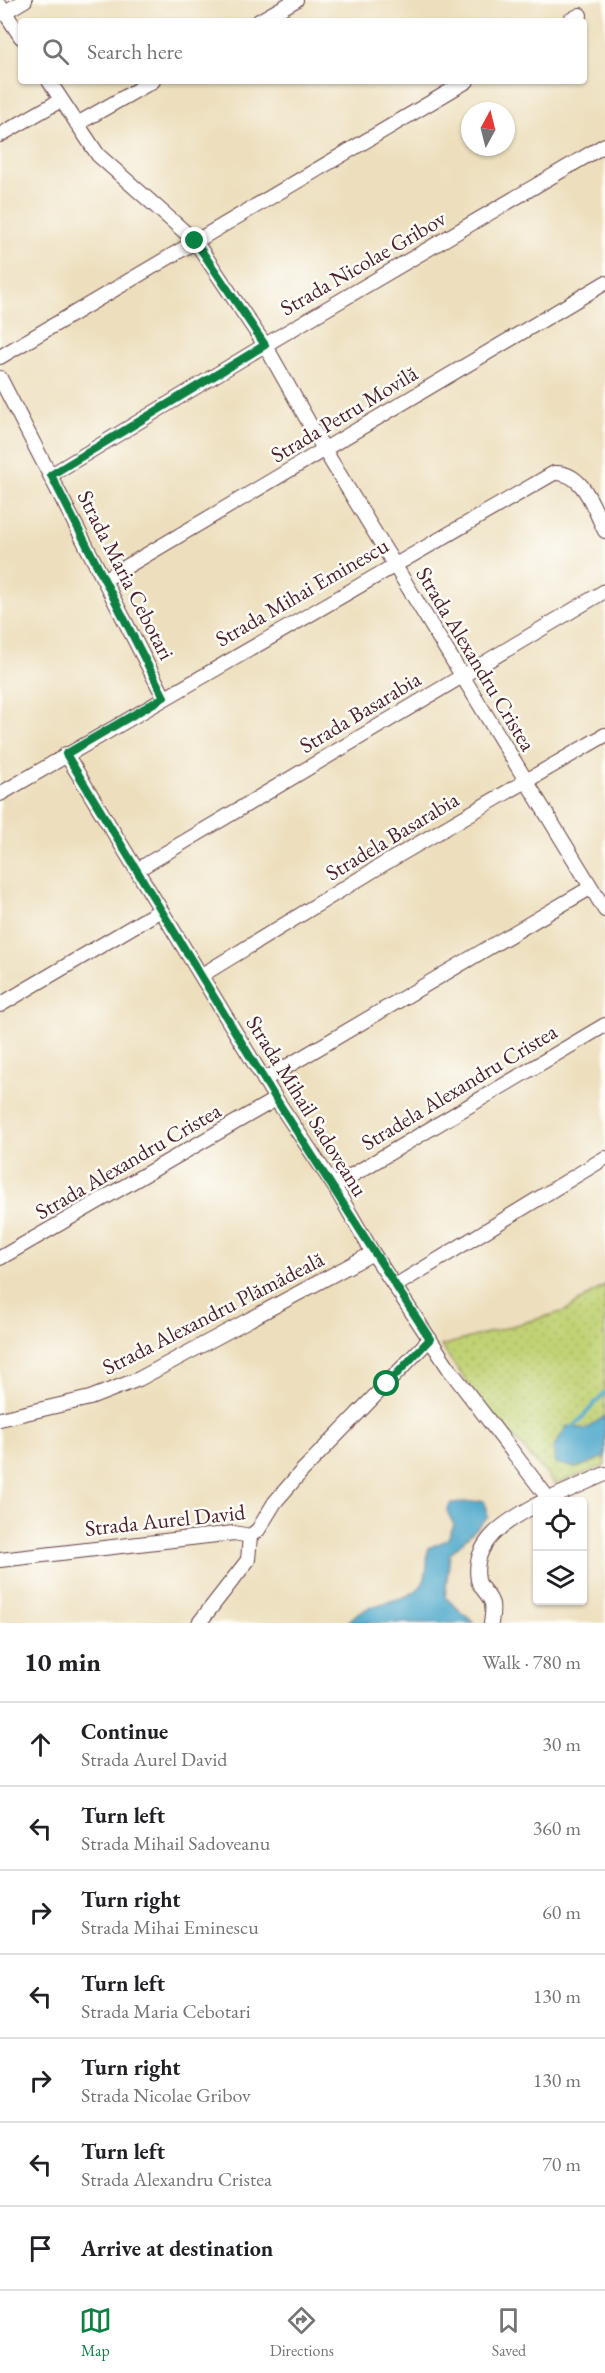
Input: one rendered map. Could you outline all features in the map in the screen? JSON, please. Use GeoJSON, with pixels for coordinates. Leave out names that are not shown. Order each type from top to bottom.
{"type":"FeatureCollection","features":[{"type":"Feature","properties":{"kind":"street"},"geometry":{"type":"LineString","coordinates":[[18,33],[2,8],[25,0]]}},
{"type":"Feature","properties":{"kind":"street"},"geometry":{"type":"LineString","coordinates":[[264,18],[296,0]]}},
{"type":"Feature","properties":{"kind":"street","name":"Strada Alexandru Cristea"},"geometry":{"type":"LineString","coordinates":[[51,84],[98,155],[195,241],[265,345],[325,451],[605,910]]}},
{"type":"Feature","properties":{"kind":"street"},"geometry":{"type":"LineString","coordinates":[[77,124],[148,84]]}},
{"type":"Feature","properties":{"kind":"street"},"geometry":{"type":"LineString","coordinates":[[0,357],[462,84]]}},
{"type":"Feature","properties":{"kind":"street"},"geometry":{"type":"LineString","coordinates":[[0,135],[61,100]]}},
{"type":"Feature","properties":{"kind":"street","name":"Strada Nicolae Gribov"},"geometry":{"type":"LineString","coordinates":[[51,475],[265,345],[605,145]]}},
{"type":"Feature","properties":{"kind":"street","name":"Strada Petru Movilă"},"geometry":{"type":"LineString","coordinates":[[104,580],[605,283]]}},
{"type":"Feature","properties":{"kind":"street","name":"Strada Maria Cebotari"},"geometry":{"type":"LineString","coordinates":[[0,378],[164,697]]}},
{"type":"Feature","properties":{"kind":"street","name":"Strada Mihai Eminescu"},"geometry":{"type":"LineString","coordinates":[[0,794],[554,472],[564,472],[574,476],[581,484],[605,531]]}},
{"type":"Feature","properties":{"kind":"street","name":"Strada Basarabia"},"geometry":{"type":"LineString","coordinates":[[137,870],[605,591]]}},
{"type":"Feature","properties":{"kind":"street","name":"Stradela Basarabia"},"geometry":{"type":"LineString","coordinates":[[202,975],[605,735]]}},
{"type":"Feature","properties":{"kind":"street","name":"Strada Mihail Sadoveanu"},"geometry":{"type":"LineString","coordinates":[[66,754],[264,1080],[334,1186],[373,1253],[450,1370],[540,1497]]}},
{"type":"Feature","properties":{"kind":"street"},"geometry":{"type":"LineString","coordinates":[[264,1080],[590,888]]}},
{"type":"Feature","properties":{"kind":"street"},"geometry":{"type":"LineString","coordinates":[[0,1005],[161,910]]}},
{"type":"Feature","properties":{"kind":"street","name":"Stradela Alexandru Cristea"},"geometry":{"type":"LineString","coordinates":[[334,1186],[605,1025]]}},
{"type":"Feature","properties":{"kind":"street","name":"Strada Alexandru Cristea"},"geometry":{"type":"LineString","coordinates":[[0,1258],[276,1099]]}},
{"type":"Feature","properties":{"kind":"street"},"geometry":{"type":"LineString","coordinates":[[395,1286],[605,1158]]}},
{"type":"Feature","properties":{"kind":"street","name":"Strada Alexandru Plămădeală"},"geometry":{"type":"LineString","coordinates":[[0,1419],[90,1398],[139,1379],[373,1253]]}},
{"type":"Feature","properties":{"kind":"street","name":"Strada Aurel David"},"geometry":{"type":"LineString","coordinates":[[0,1560],[234,1533],[250,1536],[258,1530],[275,1502],[301,1472],[430,1339]]}},
{"type":"Feature","properties":{"kind":"street"},"geometry":{"type":"LineString","coordinates":[[552,1497],[605,1474]]}},
{"type":"Feature","properties":{"kind":"street"},"geometry":{"type":"LineString","coordinates":[[491,1623],[492,1603],[478,1582],[477,1564],[481,1547],[498,1529],[533,1507]]}},
{"type":"Feature","properties":{"kind":"street"},"geometry":{"type":"LineString","coordinates":[[199,1623],[248,1560],[250,1536]]}},
{"type":"Feature","properties":{"kind":"green space"},"geometry":{"type":"Polygon","coordinates":[[[605,1285],[605,1466],[555,1484],[476,1395],[441,1346],[565,1311],[605,1285]]]}},
{"type":"Feature","properties":{"kind":"water"},"geometry":{"type":"Polygon","coordinates":[[[605,1416],[605,1457],[577,1468],[556,1463],[553,1449],[567,1426],[586,1429],[605,1416]]]}},
{"type":"Feature","properties":{"kind":"water"},"geometry":{"type":"Polygon","coordinates":[[[484,1501],[488,1517],[450,1554],[445,1597],[474,1623],[348,1623],[365,1609],[410,1595],[418,1589],[424,1581],[427,1569],[428,1548],[447,1540],[454,1525],[447,1511],[451,1503],[484,1501]]]}},
{"type":"Feature","properties":{"kind":"waterway"},"geometry":{"type":"LineString","coordinates":[[574,1427],[605,1392]]}},
{"type":"Feature","properties":{"kind":"route"},"geometry":{"type":"LineString","coordinates":[[195,241],[265,345],[51,475],[164,697],[66,754],[276,1099],[334,1186],[373,1253],[430,1339],[387,1384]]}}]}
